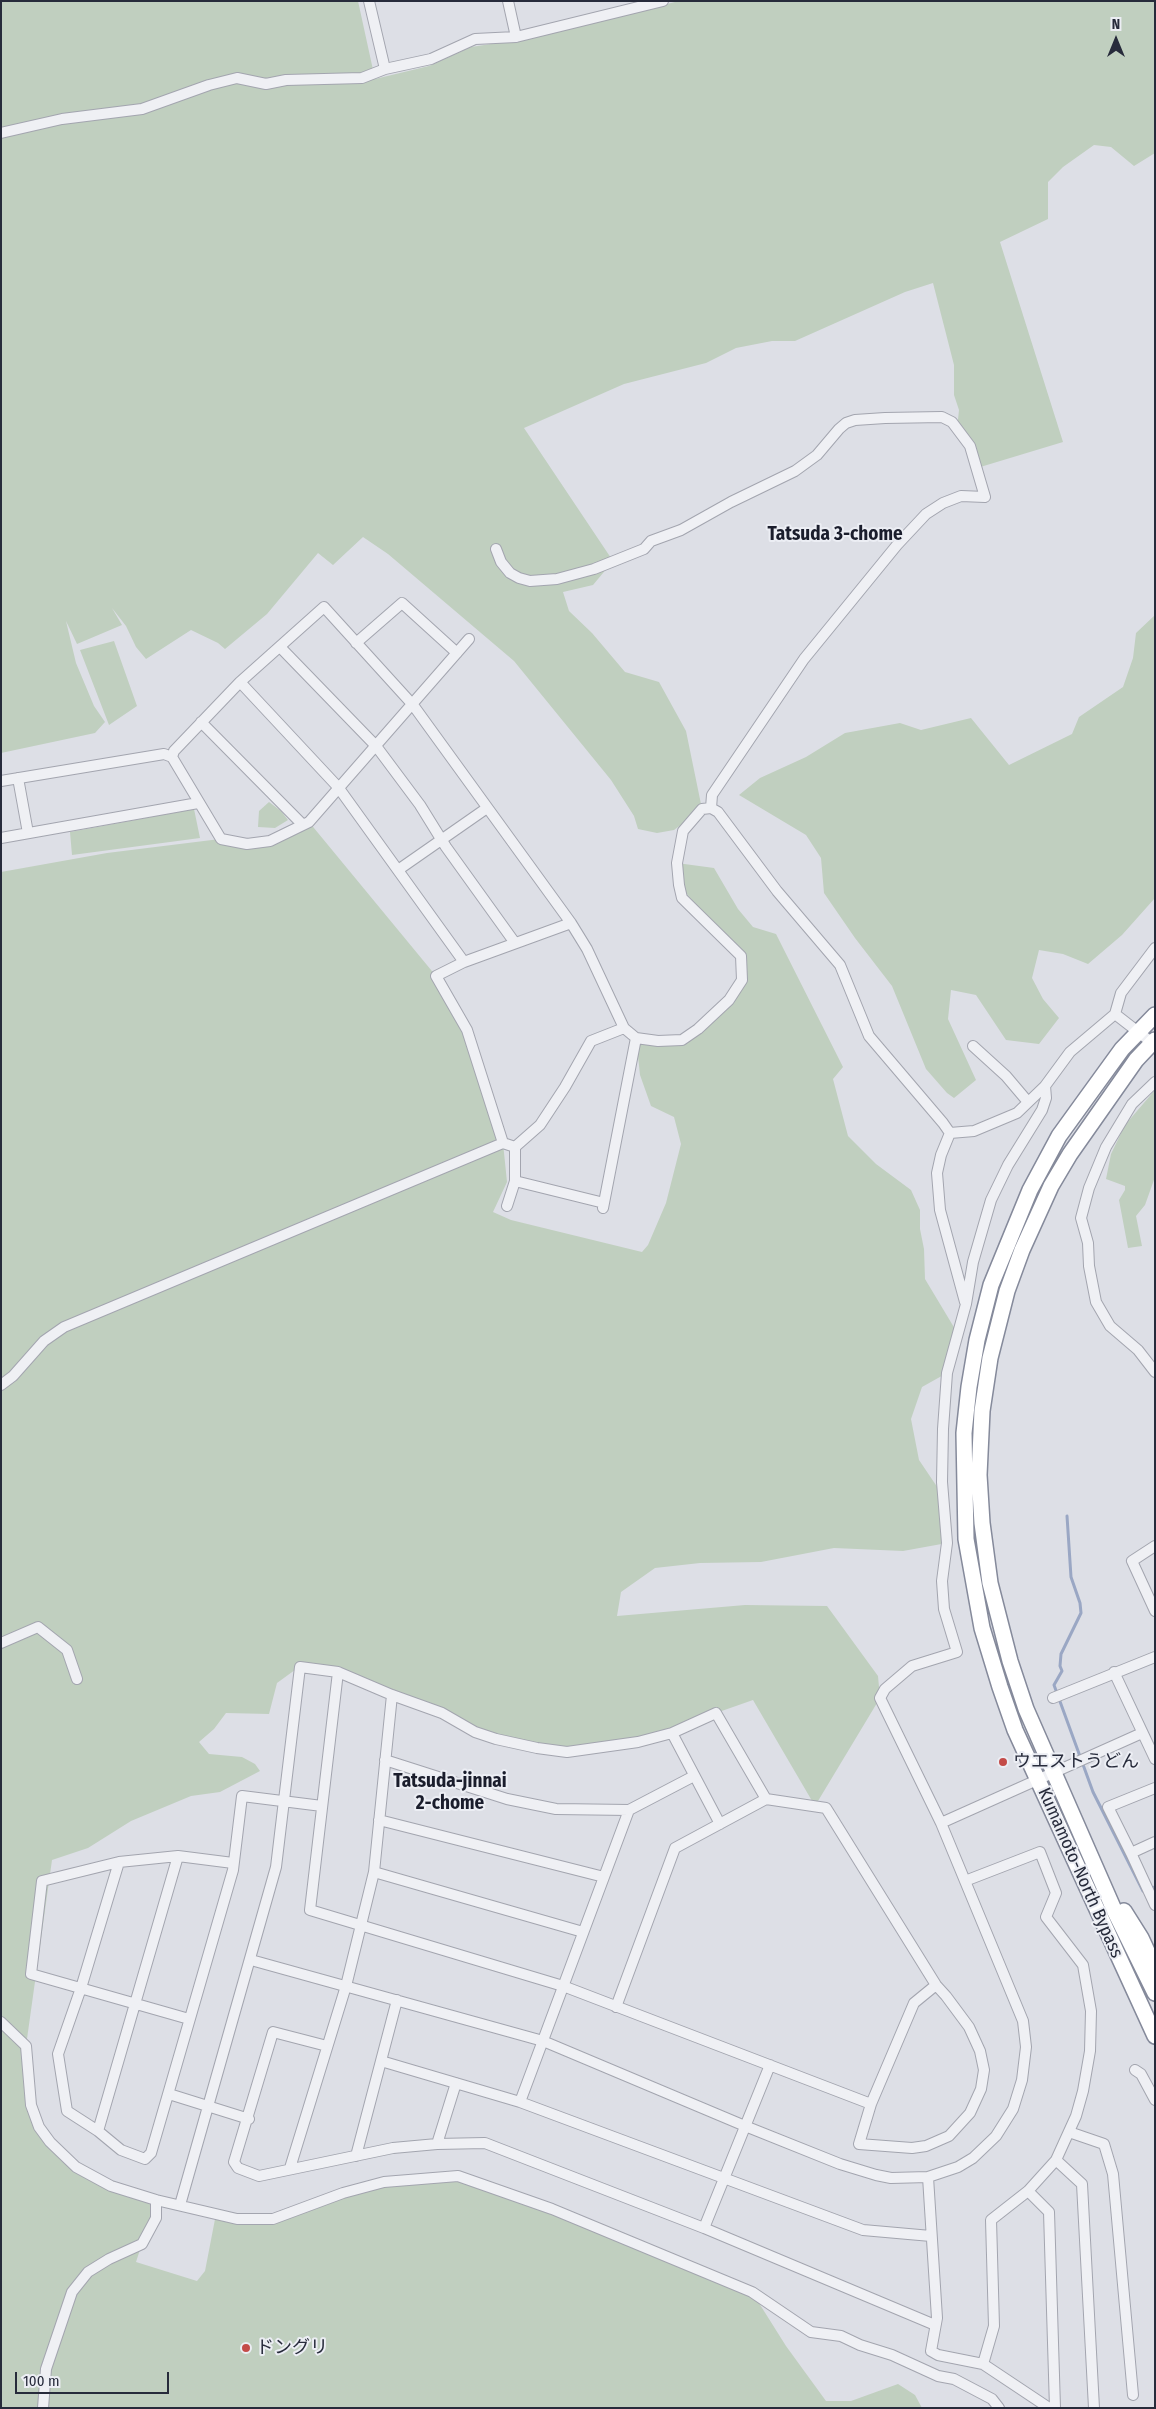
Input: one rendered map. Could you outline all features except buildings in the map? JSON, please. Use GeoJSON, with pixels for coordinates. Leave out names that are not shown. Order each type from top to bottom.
{"type":"FeatureCollection","features":[{"type":"Feature","properties":{"kind":"highway","name":"Kumamoto-North Bypass"},"geometry":{"type":"LineString","coordinates":[[1155,1015],[1122,1049],[1059,1136],[1030,1190],[991,1285],[969,1387],[964,1433],[966,1539],[982,1628],[1000,1686],[1015,1730],[1155,2036]]}},
{"type":"Feature","properties":{"kind":"highway","name":"Kumamoto-North Bypass"},"geometry":{"type":"LineString","coordinates":[[1154,1043],[1136,1060],[1070,1154],[1037,1214],[1007,1291],[999,1319],[982,1412],[979,1475],[982,1523],[990,1583],[1010,1661],[1026,1708],[1053,1773],[1155,1994]]}},
{"type":"Feature","properties":{"kind":"highway"},"geometry":{"type":"LineString","coordinates":[[1096,1868],[1141,1938],[1155,1968]]}},
{"type":"Feature","properties":{"kind":"street"},"geometry":{"type":"LineString","coordinates":[[369,1],[385,69]]}},
{"type":"Feature","properties":{"kind":"street"},"geometry":{"type":"LineString","coordinates":[[508,1],[516,37]]}},
{"type":"Feature","properties":{"kind":"street"},"geometry":{"type":"LineString","coordinates":[[1,133],[78,116],[142,109],[209,84],[237,78],[266,84],[286,80],[362,78],[385,69],[431,59],[476,39],[516,37],[662,1]]}},
{"type":"Feature","properties":{"kind":"street"},"geometry":{"type":"LineString","coordinates":[[496,549],[501,562],[510,573],[530,581],[557,579],[594,569],[644,549],[651,541],[681,530],[731,502],[795,471],[817,454],[846,423],[855,420],[885,418],[942,417],[952,422],[970,446],[985,497],[961,496],[943,503],[926,514],[897,545],[804,659],[712,795],[711,808]]}},
{"type":"Feature","properties":{"kind":"street"},"geometry":{"type":"LineString","coordinates":[[356,643],[402,603],[458,652]]}},
{"type":"Feature","properties":{"kind":"street"},"geometry":{"type":"LineString","coordinates":[[172,756],[174,751],[240,682],[324,607],[413,706],[571,923],[587,949],[624,1028],[636,1038],[658,1041],[682,1040],[698,1029],[729,1000],[742,980],[741,956],[682,898],[679,885],[677,864],[683,831],[702,809],[711,808],[718,812],[777,891],[840,966],[869,1036],[944,1123],[950,1133]]}},
{"type":"Feature","properties":{"kind":"street"},"geometry":{"type":"LineString","coordinates":[[1,781],[164,754],[172,756],[220,839],[237,843],[270,841],[309,822],[338,787],[413,706],[468,639]]}},
{"type":"Feature","properties":{"kind":"street"},"geometry":{"type":"LineString","coordinates":[[280,647],[376,746],[420,805],[442,840],[515,943]]}},
{"type":"Feature","properties":{"kind":"street"},"geometry":{"type":"LineString","coordinates":[[240,682],[338,787],[464,962]]}},
{"type":"Feature","properties":{"kind":"street"},"geometry":{"type":"LineString","coordinates":[[201,722],[303,824]]}},
{"type":"Feature","properties":{"kind":"street"},"geometry":{"type":"LineString","coordinates":[[18,778],[28,833]]}},
{"type":"Feature","properties":{"kind":"street"},"geometry":{"type":"LineString","coordinates":[[1,838],[198,803]]}},
{"type":"Feature","properties":{"kind":"street"},"geometry":{"type":"LineString","coordinates":[[398,870],[487,808]]}},
{"type":"Feature","properties":{"kind":"street"},"geometry":{"type":"LineString","coordinates":[[503,1143],[467,1030],[436,976],[464,962],[571,923]]}},
{"type":"Feature","properties":{"kind":"street"},"geometry":{"type":"LineString","coordinates":[[950,1133],[974,1131],[995,1124],[1017,1113],[1045,1086],[1070,1052],[1115,1014],[1122,994],[1155,948]]}},
{"type":"Feature","properties":{"kind":"street"},"geometry":{"type":"LineString","coordinates":[[1115,1014],[1138,1033],[1154,1043]]}},
{"type":"Feature","properties":{"kind":"street"},"geometry":{"type":"LineString","coordinates":[[508,1206],[515,1181],[515,1147],[540,1125],[565,1087],[591,1041],[624,1028]]}},
{"type":"Feature","properties":{"kind":"street"},"geometry":{"type":"LineString","coordinates":[[515,1181],[603,1206],[636,1038]]}},
{"type":"Feature","properties":{"kind":"street"},"geometry":{"type":"LineString","coordinates":[[973,1046],[1006,1076],[1028,1102]]}},
{"type":"Feature","properties":{"kind":"street"},"geometry":{"type":"LineString","coordinates":[[1155,1082],[1132,1104],[1106,1147],[1089,1188],[1082,1218],[1088,1243],[1089,1266],[1096,1302],[1110,1326],[1138,1350],[1155,1372]]}},
{"type":"Feature","properties":{"kind":"street"},"geometry":{"type":"LineString","coordinates":[[251,1960],[542,2041],[745,2126],[859,2170],[891,2178],[928,2177],[958,2167],[974,2158],[996,2136],[1012,2109],[1024,2065],[1026,2039],[1023,2022],[941,1823],[880,1698],[885,1688],[912,1666],[957,1652],[944,1609],[942,1581],[947,1543],[942,1482],[947,1373],[991,1200],[1008,1165],[1042,1110],[1046,1098],[1045,1086]]}},
{"type":"Feature","properties":{"kind":"street"},"geometry":{"type":"LineString","coordinates":[[950,1133],[941,1154],[937,1173],[940,1210],[966,1304]]}},
{"type":"Feature","properties":{"kind":"street"},"geometry":{"type":"LineString","coordinates":[[1,1385],[13,1376],[44,1341],[64,1327],[503,1143],[515,1147]]}},
{"type":"Feature","properties":{"kind":"street"},"geometry":{"type":"LineString","coordinates":[[1155,1546],[1132,1561],[1155,1612]]}},
{"type":"Feature","properties":{"kind":"street"},"geometry":{"type":"LineString","coordinates":[[1,1643],[38,1627],[67,1650],[77,1679]]}},
{"type":"Feature","properties":{"kind":"street"},"geometry":{"type":"LineString","coordinates":[[1053,1698],[1155,1656]]}},
{"type":"Feature","properties":{"kind":"street"},"geometry":{"type":"LineString","coordinates":[[180,2206],[276,1867],[300,1667],[338,1672],[392,1695],[442,1713],[475,1732],[537,1748],[567,1752],[638,1742],[672,1733],[716,1713],[766,1799]]}},
{"type":"Feature","properties":{"kind":"street"},"geometry":{"type":"LineString","coordinates":[[338,1672],[310,1910],[563,1986],[871,2104]]}},
{"type":"Feature","properties":{"kind":"street"},"geometry":{"type":"LineString","coordinates":[[1114,1672],[1155,1759]]}},
{"type":"Feature","properties":{"kind":"street"},"geometry":{"type":"LineString","coordinates":[[290,2168],[346,1986],[374,1872],[392,1695]]}},
{"type":"Feature","properties":{"kind":"street"},"geometry":{"type":"LineString","coordinates":[[672,1733],[720,1824]]}},
{"type":"Feature","properties":{"kind":"street"},"geometry":{"type":"LineString","coordinates":[[941,1823],[1142,1733]]}},
{"type":"Feature","properties":{"kind":"street"},"geometry":{"type":"LineString","coordinates":[[386,1760],[524,1803],[556,1809],[629,1810],[694,1776]]}},
{"type":"Feature","properties":{"kind":"street"},"geometry":{"type":"LineString","coordinates":[[1155,1788],[1108,1807],[1155,1905]]}},
{"type":"Feature","properties":{"kind":"street"},"geometry":{"type":"LineString","coordinates":[[119,1862],[81,1988],[58,2054],[68,2111],[98,2131],[121,2150],[145,2159],[151,2153],[169,2094],[233,1870],[242,1796],[322,1806]]}},
{"type":"Feature","properties":{"kind":"street"},"geometry":{"type":"LineString","coordinates":[[616,2007],[675,1848],[766,1799],[826,1808],[936,1986],[946,1996],[969,2027],[980,2051],[983,2080],[976,2101],[962,2124],[948,2136],[926,2146],[912,2148],[859,2144],[871,2104],[914,2003],[936,1986]]}},
{"type":"Feature","properties":{"kind":"street"},"geometry":{"type":"LineString","coordinates":[[520,2102],[629,1810]]}},
{"type":"Feature","properties":{"kind":"street"},"geometry":{"type":"LineString","coordinates":[[379,1820],[604,1878]]}},
{"type":"Feature","properties":{"kind":"street"},"geometry":{"type":"LineString","coordinates":[[1131,1853],[1155,1842]]}},
{"type":"Feature","properties":{"kind":"street"},"geometry":{"type":"LineString","coordinates":[[965,1881],[1040,1852],[1056,1892],[1046,1918],[1082,1965],[1091,2011],[1087,2072],[1081,2099],[1056,2160],[1028,2191],[991,2220],[994,2326],[983,2364]]}},
{"type":"Feature","properties":{"kind":"street"},"geometry":{"type":"LineString","coordinates":[[189,2019],[31,1974],[42,1881],[119,1862],[178,1856],[233,1863]]}},
{"type":"Feature","properties":{"kind":"street"},"geometry":{"type":"LineString","coordinates":[[98,2131],[178,1856]]}},
{"type":"Feature","properties":{"kind":"street"},"geometry":{"type":"LineString","coordinates":[[374,1872],[583,1932]]}},
{"type":"Feature","properties":{"kind":"street"},"geometry":{"type":"LineString","coordinates":[[356,2156],[397,2000]]}},
{"type":"Feature","properties":{"kind":"street"},"geometry":{"type":"LineString","coordinates":[[1,2022],[26,2046],[31,2105],[39,2126],[50,2142],[76,2167],[112,2186],[156,2200],[237,2219],[273,2219],[343,2193],[384,2182],[458,2176],[552,2208],[752,2292],[811,2332],[841,2336],[860,2345],[892,2355],[938,2376],[954,2379],[992,2399],[999,2408]]}},
{"type":"Feature","properties":{"kind":"street"},"geometry":{"type":"LineString","coordinates":[[327,2046],[273,2032],[249,2119],[234,2162],[238,2168],[259,2176],[393,2148],[437,2144],[485,2143],[704,2228],[935,2324]]}},
{"type":"Feature","properties":{"kind":"street"},"geometry":{"type":"LineString","coordinates":[[381,2061],[520,2102],[863,2230],[931,2236]]}},
{"type":"Feature","properties":{"kind":"street"},"geometry":{"type":"LineString","coordinates":[[704,2228],[770,2065]]}},
{"type":"Feature","properties":{"kind":"street"},"geometry":{"type":"LineString","coordinates":[[1135,2070],[1141,2074],[1155,2100]]}},
{"type":"Feature","properties":{"kind":"street"},"geometry":{"type":"LineString","coordinates":[[437,2144],[456,2083]]}},
{"type":"Feature","properties":{"kind":"street"},"geometry":{"type":"LineString","coordinates":[[169,2094],[249,2119]]}},
{"type":"Feature","properties":{"kind":"street"},"geometry":{"type":"LineString","coordinates":[[1069,2132],[1104,2144],[1113,2174],[1133,2395]]}},
{"type":"Feature","properties":{"kind":"street"},"geometry":{"type":"LineString","coordinates":[[1056,2160],[1082,2184],[1094,2408]]}},
{"type":"Feature","properties":{"kind":"street"},"geometry":{"type":"LineString","coordinates":[[928,2177],[935,2324],[931,2350],[938,2355],[983,2364],[1049,2408]]}},
{"type":"Feature","properties":{"kind":"street"},"geometry":{"type":"LineString","coordinates":[[1028,2191],[1049,2212],[1055,2408]]}},
{"type":"Feature","properties":{"kind":"street"},"geometry":{"type":"LineString","coordinates":[[43,2408],[46,2369],[72,2292],[88,2272],[109,2259],[142,2244],[156,2218],[156,2200]]}},
{"type":"Feature","properties":{"kind":"green space"},"geometry":{"type":"Polygon","coordinates":[[[1,1],[358,1],[375,79],[429,66],[471,47],[530,38],[679,1],[1155,1],[1155,153],[1134,166],[1111,147],[1094,145],[1063,167],[1048,182],[1048,219],[1000,242],[1063,442],[977,468],[957,429],[959,410],[954,395],[954,365],[933,283],[905,292],[795,341],[772,341],[736,348],[706,363],[624,384],[524,428],[613,561],[593,585],[563,592],[569,611],[592,633],[625,672],[659,682],[686,731],[702,809],[674,830],[657,833],[638,829],[634,816],[611,780],[514,661],[388,554],[363,537],[333,565],[318,553],[267,614],[225,649],[218,643],[191,630],[146,659],[136,647],[126,626],[112,608],[122,625],[77,644],[66,621],[76,663],[94,706],[105,722],[95,733],[1,753],[1,1]]]}},
{"type":"Feature","properties":{"kind":"green space"},"geometry":{"type":"Polygon","coordinates":[[[1155,615],[1155,898],[1122,935],[1088,964],[1063,954],[1039,950],[1032,978],[1043,999],[1059,1018],[1039,1044],[1006,1040],[976,995],[951,990],[948,1019],[976,1080],[954,1098],[947,1093],[926,1069],[892,986],[855,938],[824,893],[821,858],[806,835],[739,795],[760,778],[806,757],[845,733],[900,723],[921,730],[971,718],[1009,765],[1072,734],[1079,717],[1123,687],[1133,658],[1136,633],[1155,615]]]}},
{"type":"Feature","properties":{"kind":"green space"},"geometry":{"type":"Polygon","coordinates":[[[114,641],[137,706],[109,725],[80,650],[114,641]]]}},
{"type":"Feature","properties":{"kind":"green space"},"geometry":{"type":"Polygon","coordinates":[[[269,802],[281,811],[288,820],[275,828],[258,827],[259,811],[269,802]]]}},
{"type":"Feature","properties":{"kind":"green space"},"geometry":{"type":"Polygon","coordinates":[[[194,809],[200,838],[72,855],[70,832],[194,809]]]}},
{"type":"Feature","properties":{"kind":"green space"},"geometry":{"type":"Polygon","coordinates":[[[309,822],[436,976],[457,1011],[503,1143],[507,1182],[493,1212],[511,1220],[642,1252],[648,1245],[666,1203],[681,1144],[674,1117],[651,1106],[640,1075],[636,1038],[682,1040],[737,989],[741,956],[679,885],[677,863],[714,868],[738,909],[753,927],[776,934],[843,1067],[833,1079],[848,1136],[876,1164],[911,1190],[920,1210],[925,1279],[958,1334],[947,1373],[922,1387],[911,1419],[919,1460],[944,1497],[947,1543],[903,1551],[834,1548],[761,1562],[700,1563],[655,1568],[621,1592],[617,1616],[745,1605],[827,1606],[878,1676],[880,1698],[815,1806],[753,1700],[716,1713],[672,1733],[567,1752],[496,1739],[338,1672],[299,1667],[277,1683],[269,1714],[226,1713],[214,1729],[199,1742],[209,1754],[242,1757],[255,1764],[260,1771],[220,1792],[191,1796],[131,1821],[88,1848],[52,1860],[26,2046],[39,2127],[76,2167],[156,2200],[136,2262],[197,2281],[205,2271],[216,2214],[272,2219],[384,2182],[458,2176],[752,2292],[786,2346],[826,2401],[851,2401],[898,2384],[915,2395],[922,2408],[1,2408],[1,872],[107,853],[220,839],[255,843],[309,822]]]}},
{"type":"Feature","properties":{"kind":"green space"},"geometry":{"type":"Polygon","coordinates":[[[1155,1090],[1155,1177],[1145,1205],[1136,1216],[1142,1246],[1128,1248],[1119,1200],[1125,1190],[1125,1186],[1106,1179],[1111,1154],[1125,1125],[1155,1090]]]}},
{"type":"Feature","properties":{"kind":"waterway"},"geometry":{"type":"LineString","coordinates":[[1067,1516],[1071,1577],[1080,1603],[1081,1613],[1061,1654],[1060,1666],[1062,1671],[1054,1685],[1093,1792],[1143,1891],[1155,1887]]}},
{"type":"Feature","properties":{"kind":"place","name":"ウエストうどん"},"geometry":{"type":"Point","coordinates":[1003,1762]}},
{"type":"Feature","properties":{"kind":"place","name":"ドングリ"},"geometry":{"type":"Point","coordinates":[246,2348]}},
{"type":"Feature","properties":{"kind":"district","name":"Tatsuda 3-chome"},"geometry":{"type":"Point","coordinates":[835,535]}},
{"type":"Feature","properties":{"kind":"district","name":"Tatsuda-jinnai 2-chome"},"geometry":{"type":"Point","coordinates":[450,1793]}}]}
